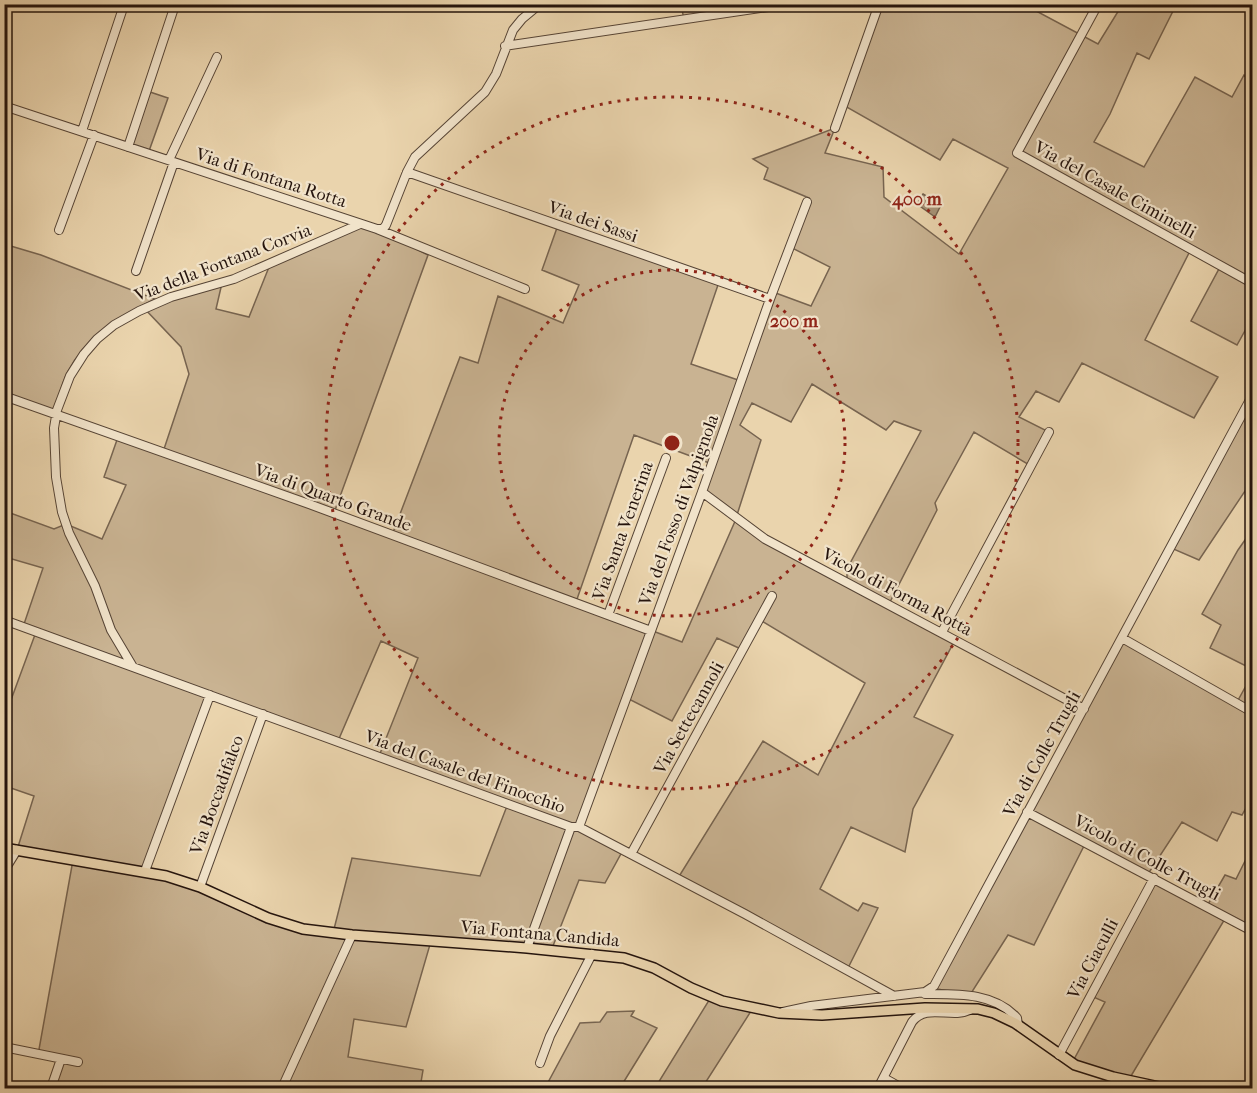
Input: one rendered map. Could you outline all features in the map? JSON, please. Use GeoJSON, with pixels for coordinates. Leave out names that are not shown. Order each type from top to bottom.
{"type":"FeatureCollection","features":[{"type":"Feature","properties":{"kind":"main road","name":"Via Fontana Candida"},"geometry":{"type":"LineString","coordinates":[[4,848],[145,871],[200,887],[282,924],[306,929],[352,936],[527,948],[634,960],[660,970],[695,990],[722,1001],[779,1013],[831,1015],[919,1008],[972,1008],[994,1013],[1017,1025],[1072,1064],[1164,1089]]}},
{"type":"Feature","properties":{"kind":"street"},"geometry":{"type":"LineString","coordinates":[[378,229],[383,229],[386,225],[407,172],[421,151],[488,88],[516,25],[540,4]]}},
{"type":"Feature","properties":{"kind":"street"},"geometry":{"type":"LineString","coordinates":[[506,46],[788,4]]}},
{"type":"Feature","properties":{"kind":"street"},"geometry":{"type":"LineString","coordinates":[[835,128],[879,4]]}},
{"type":"Feature","properties":{"kind":"street","name":"Via del Casale Ciminelli"},"geometry":{"type":"LineString","coordinates":[[1098,4],[1017,153],[1252,283]]}},
{"type":"Feature","properties":{"kind":"street"},"geometry":{"type":"LineString","coordinates":[[128,147],[174,8]]}},
{"type":"Feature","properties":{"kind":"street"},"geometry":{"type":"LineString","coordinates":[[82,132],[122,11]]}},
{"type":"Feature","properties":{"kind":"street"},"geometry":{"type":"LineString","coordinates":[[136,271],[171,161],[217,57]]}},
{"type":"Feature","properties":{"kind":"street","name":"Via di Fontana Rotta"},"geometry":{"type":"LineString","coordinates":[[4,106],[378,229],[525,289]]}},
{"type":"Feature","properties":{"kind":"street"},"geometry":{"type":"LineString","coordinates":[[59,230],[94,135]]}},
{"type":"Feature","properties":{"kind":"street","name":"Via dei Sassi"},"geometry":{"type":"LineString","coordinates":[[407,172],[770,299]]}},
{"type":"Feature","properties":{"kind":"street","name":"Via del Fosso di Valpignola"},"geometry":{"type":"LineString","coordinates":[[527,948],[651,631],[807,202]]}},
{"type":"Feature","properties":{"kind":"street","name":"Via della Fontana Corvia"},"geometry":{"type":"LineString","coordinates":[[133,667],[113,635],[94,583],[63,516],[56,472],[54,439],[56,415],[66,384],[79,361],[97,339],[122,320],[160,301],[234,279],[360,224]]}},
{"type":"Feature","properties":{"kind":"street","name":"Via di Quarto Grande"},"geometry":{"type":"LineString","coordinates":[[4,396],[309,504],[651,631]]}},
{"type":"Feature","properties":{"kind":"street","name":"Via di Colle Trugli"},"geometry":{"type":"LineString","coordinates":[[779,1013],[812,1006],[927,992],[935,984],[1252,396]]}},
{"type":"Feature","properties":{"kind":"street"},"geometry":{"type":"LineString","coordinates":[[942,632],[1049,432]]}},
{"type":"Feature","properties":{"kind":"street","name":"Via Santa Venerina"},"geometry":{"type":"LineString","coordinates":[[608,615],[666,458]]}},
{"type":"Feature","properties":{"kind":"street","name":"Vicolo di Forma Rotta"},"geometry":{"type":"LineString","coordinates":[[702,492],[767,541],[1083,709]]}},
{"type":"Feature","properties":{"kind":"street","name":"Via Settecannoli"},"geometry":{"type":"LineString","coordinates":[[631,854],[772,596]]}},
{"type":"Feature","properties":{"kind":"street","name":"Via del Casale del Finocchio"},"geometry":{"type":"LineString","coordinates":[[4,620],[575,827],[745,914],[894,996]]}},
{"type":"Feature","properties":{"kind":"street"},"geometry":{"type":"LineString","coordinates":[[1122,638],[1252,712]]}},
{"type":"Feature","properties":{"kind":"street"},"geometry":{"type":"LineString","coordinates":[[145,871],[210,695]]}},
{"type":"Feature","properties":{"kind":"street","name":"Via Boccadifalco"},"geometry":{"type":"LineString","coordinates":[[200,887],[263,714]]}},
{"type":"Feature","properties":{"kind":"street","name":"Vicolo di Colle Trugli"},"geometry":{"type":"LineString","coordinates":[[1028,812],[1252,931]]}},
{"type":"Feature","properties":{"kind":"street"},"geometry":{"type":"LineString","coordinates":[[4,872],[16,850]]}},
{"type":"Feature","properties":{"kind":"street","name":"Via Ciaculli"},"geometry":{"type":"LineString","coordinates":[[1059,1055],[1154,878]]}},
{"type":"Feature","properties":{"kind":"street"},"geometry":{"type":"LineString","coordinates":[[282,1089],[352,936]]}},
{"type":"Feature","properties":{"kind":"street"},"geometry":{"type":"LineString","coordinates":[[540,1063],[552,1032],[592,954]]}},
{"type":"Feature","properties":{"kind":"street"},"geometry":{"type":"LineString","coordinates":[[911,994],[958,994],[985,999],[1011,1012],[1017,1018],[1017,1025]]}},
{"type":"Feature","properties":{"kind":"street"},"geometry":{"type":"LineString","coordinates":[[878,1089],[911,1024],[919,1015],[928,1012],[962,1013],[972,1008]]}},
{"type":"Feature","properties":{"kind":"street"},"geometry":{"type":"LineString","coordinates":[[4,1047],[78,1062]]}},
{"type":"Feature","properties":{"kind":"street"},"geometry":{"type":"LineString","coordinates":[[51,1089],[60,1059]]}},
{"type":"Feature","properties":{"kind":"street"},"geometry":{"type":"LineString","coordinates":[[884,1078],[902,1089]]}},
{"type":"Feature","properties":{"kind":"shaded area"},"geometry":{"type":"Polygon","coordinates":[[[681,4],[788,5],[684,20],[681,4]]]}},
{"type":"Feature","properties":{"kind":"shaded area"},"geometry":{"type":"Polygon","coordinates":[[[879,5],[1025,5],[1098,44],[1122,5],[1160,5],[1173,11],[1149,59],[1137,53],[1110,114],[1094,142],[1144,167],[1195,77],[1232,97],[1244,75],[1252,79],[1252,318],[1237,345],[1191,321],[1221,265],[1191,249],[1145,340],[1218,377],[1194,418],[1082,363],[1059,402],[1036,391],[1019,417],[1049,432],[1031,466],[974,432],[935,503],[937,510],[889,604],[955,640],[914,717],[953,735],[913,809],[905,852],[851,827],[820,889],[858,911],[863,903],[878,908],[847,970],[678,878],[763,741],[818,775],[865,683],[760,620],[743,650],[717,638],[672,721],[627,698],[579,827],[623,850],[605,883],[579,880],[551,951],[431,941],[406,1027],[354,1019],[348,1057],[423,1070],[420,1088],[51,1088],[60,1060],[38,1055],[73,860],[17,850],[34,796],[5,786],[4,719],[36,632],[23,627],[43,568],[5,557],[5,511],[54,529],[66,524],[102,539],[126,485],[104,477],[118,437],[163,452],[189,374],[181,347],[144,308],[222,283],[216,309],[249,317],[271,262],[360,224],[377,229],[428,255],[334,513],[392,535],[460,357],[478,363],[498,296],[563,323],[579,285],[542,270],[558,225],[719,282],[691,364],[741,381],[773,292],[811,306],[830,267],[790,247],[809,198],[764,179],[768,168],[753,159],[835,128],[825,153],[883,167],[884,197],[959,254],[1008,168],[953,139],[940,160],[843,105],[879,5]],[[812,384],[791,422],[752,403],[740,425],[761,440],[736,518],[847,582],[847,569],[921,431],[894,421],[886,430],[812,384]],[[634,435],[576,602],[682,642],[736,519],[702,492],[712,464],[634,435]],[[381,641],[338,741],[209,695],[145,871],[171,878],[253,912],[333,933],[352,858],[480,876],[507,806],[379,756],[418,658],[381,641]]]}},
{"type":"Feature","properties":{"kind":"shaded area"},"geometry":{"type":"Polygon","coordinates":[[[150,92],[168,98],[149,151],[132,146],[150,92]]]}},
{"type":"Feature","properties":{"kind":"shaded area"},"geometry":{"type":"Polygon","coordinates":[[[923,194],[941,205],[935,217],[917,204],[923,194]]]}},
{"type":"Feature","properties":{"kind":"shaded area"},"geometry":{"type":"Polygon","coordinates":[[[4,244],[41,255],[155,299],[116,321],[84,348],[67,373],[53,410],[5,393],[4,244]]]}},
{"type":"Feature","properties":{"kind":"shaded area"},"geometry":{"type":"Polygon","coordinates":[[[1252,396],[1252,487],[1249,485],[1199,560],[1171,548],[1252,396]]]}},
{"type":"Feature","properties":{"kind":"shaded area"},"geometry":{"type":"Polygon","coordinates":[[[1252,530],[1252,669],[1210,648],[1221,625],[1202,614],[1238,550],[1252,530]]]}},
{"type":"Feature","properties":{"kind":"shaded area"},"geometry":{"type":"Polygon","coordinates":[[[1122,638],[1237,702],[1252,675],[1252,797],[1242,815],[1232,812],[1217,841],[1182,822],[1148,874],[1086,842],[1034,945],[1008,935],[970,995],[932,988],[1122,638]]]}},
{"type":"Feature","properties":{"kind":"shaded area"},"geometry":{"type":"Polygon","coordinates":[[[1252,847],[1252,931],[1226,917],[1128,1081],[1072,1063],[1105,1002],[1091,996],[1154,878],[1207,906],[1225,875],[1236,879],[1252,847]]]}},
{"type":"Feature","properties":{"kind":"shaded area"},"geometry":{"type":"Polygon","coordinates":[[[711,997],[753,1008],[702,1088],[655,1088],[711,997]]]}},
{"type":"Feature","properties":{"kind":"shaded area"},"geometry":{"type":"Polygon","coordinates":[[[634,1011],[631,1016],[657,1028],[623,1083],[635,1088],[545,1088],[580,1023],[600,1022],[607,1012],[634,1011]]]}}]}
